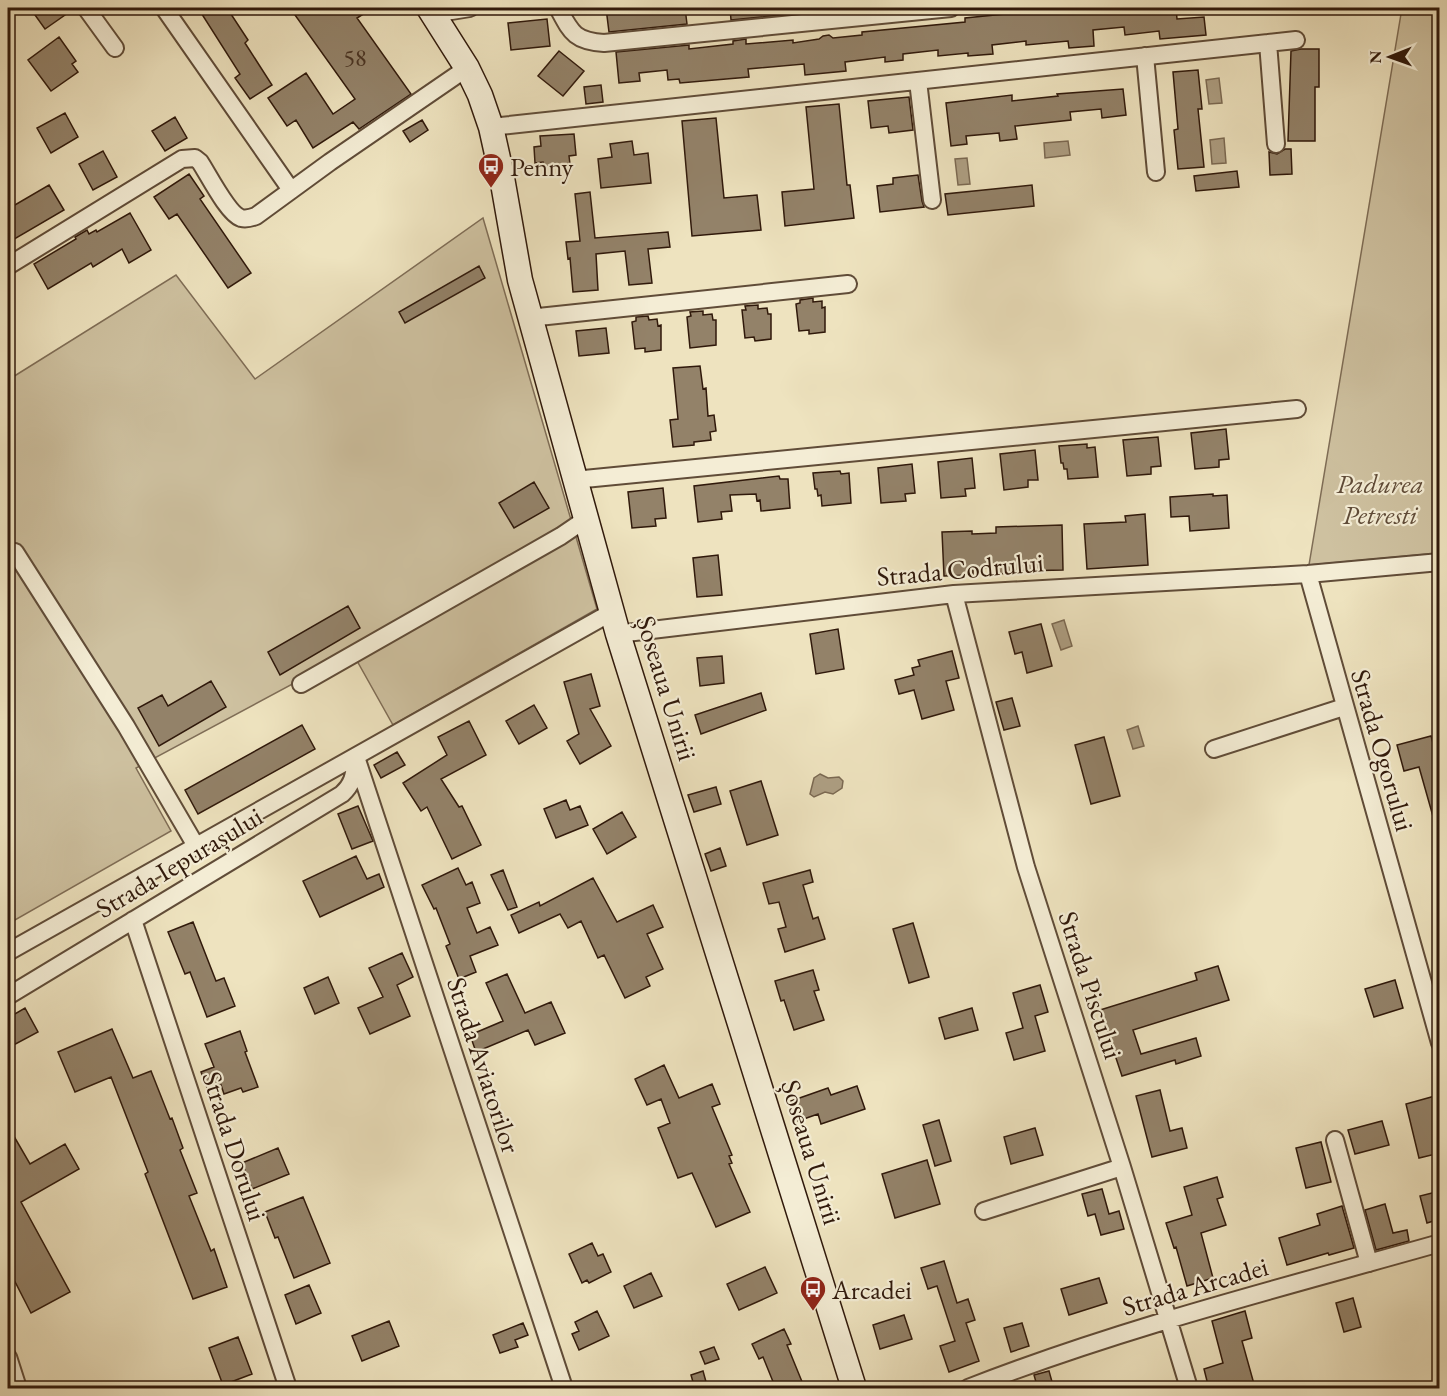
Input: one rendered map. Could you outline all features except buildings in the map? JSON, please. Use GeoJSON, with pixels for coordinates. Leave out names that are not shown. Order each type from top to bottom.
{"type":"FeatureCollection","features":[{"type":"Feature","properties":{"kind":"main road","name":"Șoseaua Unirii"},"geometry":{"type":"LineString","coordinates":[[431,11],[467,68],[480,95],[491,127],[529,318],[585,519],[615,623],[854,1389]]}},
{"type":"Feature","properties":{"kind":"street"},"geometry":{"type":"LineString","coordinates":[[86,8],[115,48]]}},
{"type":"Feature","properties":{"kind":"street"},"geometry":{"type":"LineString","coordinates":[[164,8],[291,190]]}},
{"type":"Feature","properties":{"kind":"street"},"geometry":{"type":"LineString","coordinates":[[431,11],[470,8]]}},
{"type":"Feature","properties":{"kind":"street"},"geometry":{"type":"LineString","coordinates":[[558,8],[575,36],[590,42],[604,43],[951,8]]}},
{"type":"Feature","properties":{"kind":"street"},"geometry":{"type":"LineString","coordinates":[[491,127],[1296,40]]}},
{"type":"Feature","properties":{"kind":"street"},"geometry":{"type":"LineString","coordinates":[[1268,43],[1276,144]]}},
{"type":"Feature","properties":{"kind":"street"},"geometry":{"type":"LineString","coordinates":[[1144,56],[1156,172]]}},
{"type":"Feature","properties":{"kind":"street"},"geometry":{"type":"LineString","coordinates":[[8,266],[182,159],[195,158],[200,162],[238,217],[247,219],[256,216],[467,68]]}},
{"type":"Feature","properties":{"kind":"street"},"geometry":{"type":"LineString","coordinates":[[918,81],[932,200]]}},
{"type":"Feature","properties":{"kind":"street"},"geometry":{"type":"LineString","coordinates":[[529,318],[848,284]]}},
{"type":"Feature","properties":{"kind":"street"},"geometry":{"type":"LineString","coordinates":[[574,480],[1297,409]]}},
{"type":"Feature","properties":{"kind":"street"},"geometry":{"type":"LineString","coordinates":[[301,684],[561,536],[585,519]]}},
{"type":"Feature","properties":{"kind":"street"},"geometry":{"type":"LineString","coordinates":[[15,552],[126,726],[196,846]]}},
{"type":"Feature","properties":{"kind":"street","name":"Strada Codrului"},"geometry":{"type":"LineString","coordinates":[[615,623],[954,594],[1308,574],[1440,562]]}},
{"type":"Feature","properties":{"kind":"street","name":"Strada Ogorului"},"geometry":{"type":"LineString","coordinates":[[1308,574],[1440,1043]]}},
{"type":"Feature","properties":{"kind":"street","name":"Strada Piscului"},"geometry":{"type":"LineString","coordinates":[[954,594],[1026,867],[1122,1167],[1189,1389]]}},
{"type":"Feature","properties":{"kind":"street","name":"Strada Iepurașului"},"geometry":{"type":"LineString","coordinates":[[8,952],[356,757],[615,623]]}},
{"type":"Feature","properties":{"kind":"street"},"geometry":{"type":"LineString","coordinates":[[1214,749],[1344,707]]}},
{"type":"Feature","properties":{"kind":"street","name":"Strada Iepurașului"},"geometry":{"type":"LineString","coordinates":[[8,996],[342,794],[349,788],[354,777],[356,757]]}},
{"type":"Feature","properties":{"kind":"street","name":"Strada Aviatorilor"},"geometry":{"type":"LineString","coordinates":[[356,757],[564,1389]]}},
{"type":"Feature","properties":{"kind":"street","name":"Strada Dorului"},"geometry":{"type":"LineString","coordinates":[[134,920],[288,1389]]}},
{"type":"Feature","properties":{"kind":"street"},"geometry":{"type":"LineString","coordinates":[[1335,1140],[1369,1263]]}},
{"type":"Feature","properties":{"kind":"street"},"geometry":{"type":"LineString","coordinates":[[984,1211],[1122,1167]]}},
{"type":"Feature","properties":{"kind":"street","name":"Strada Arcadei"},"geometry":{"type":"LineString","coordinates":[[968,1389],[1030,1364],[1168,1321],[1440,1243]]}},
{"type":"Feature","properties":{"kind":"street"},"geometry":{"type":"LineString","coordinates":[[8,1357],[18,1389]]}},
{"type":"Feature","properties":{"kind":"green space","name":"Padurea Petresti"},"geometry":{"type":"Polygon","coordinates":[[[1402,8],[1439,8],[1439,553],[1309,565],[1402,8]]]}},
{"type":"Feature","properties":{"kind":"green space"},"geometry":{"type":"Polygon","coordinates":[[[483,218],[597,609],[393,725],[352,652],[136,768],[171,831],[8,924],[8,380],[176,275],[255,379],[483,218]]]}},
{"type":"Feature","properties":{"kind":"shaded area"},"geometry":{"type":"Polygon","coordinates":[[[1219,78],[1222,103],[1209,104],[1206,80],[1219,78]]]}},
{"type":"Feature","properties":{"kind":"shaded area"},"geometry":{"type":"Polygon","coordinates":[[[1224,138],[1226,163],[1212,164],[1210,140],[1224,138]]]}},
{"type":"Feature","properties":{"kind":"shaded area"},"geometry":{"type":"Polygon","coordinates":[[[1068,141],[1070,155],[1045,158],[1044,143],[1068,141]]]}},
{"type":"Feature","properties":{"kind":"shaded area"},"geometry":{"type":"Polygon","coordinates":[[[967,158],[970,184],[958,185],[955,159],[967,158]]]}},
{"type":"Feature","properties":{"kind":"shaded area"},"geometry":{"type":"Polygon","coordinates":[[[1064,620],[1072,646],[1061,650],[1052,624],[1064,620]]]}},
{"type":"Feature","properties":{"kind":"shaded area"},"geometry":{"type":"Polygon","coordinates":[[[1138,726],[1144,746],[1133,749],[1127,730],[1138,726]]]}},
{"type":"Feature","properties":{"kind":"shaded area"},"geometry":{"type":"Polygon","coordinates":[[[820,774],[828,778],[839,777],[843,781],[842,788],[833,794],[825,792],[814,797],[810,794],[814,778],[820,774]]]}},
{"type":"Feature","properties":{"kind":"place","name":"Penny"},"geometry":{"type":"Point","coordinates":[491,189]}},
{"type":"Feature","properties":{"kind":"place","name":"Arcadei"},"geometry":{"type":"Point","coordinates":[813,1312]}}]}
